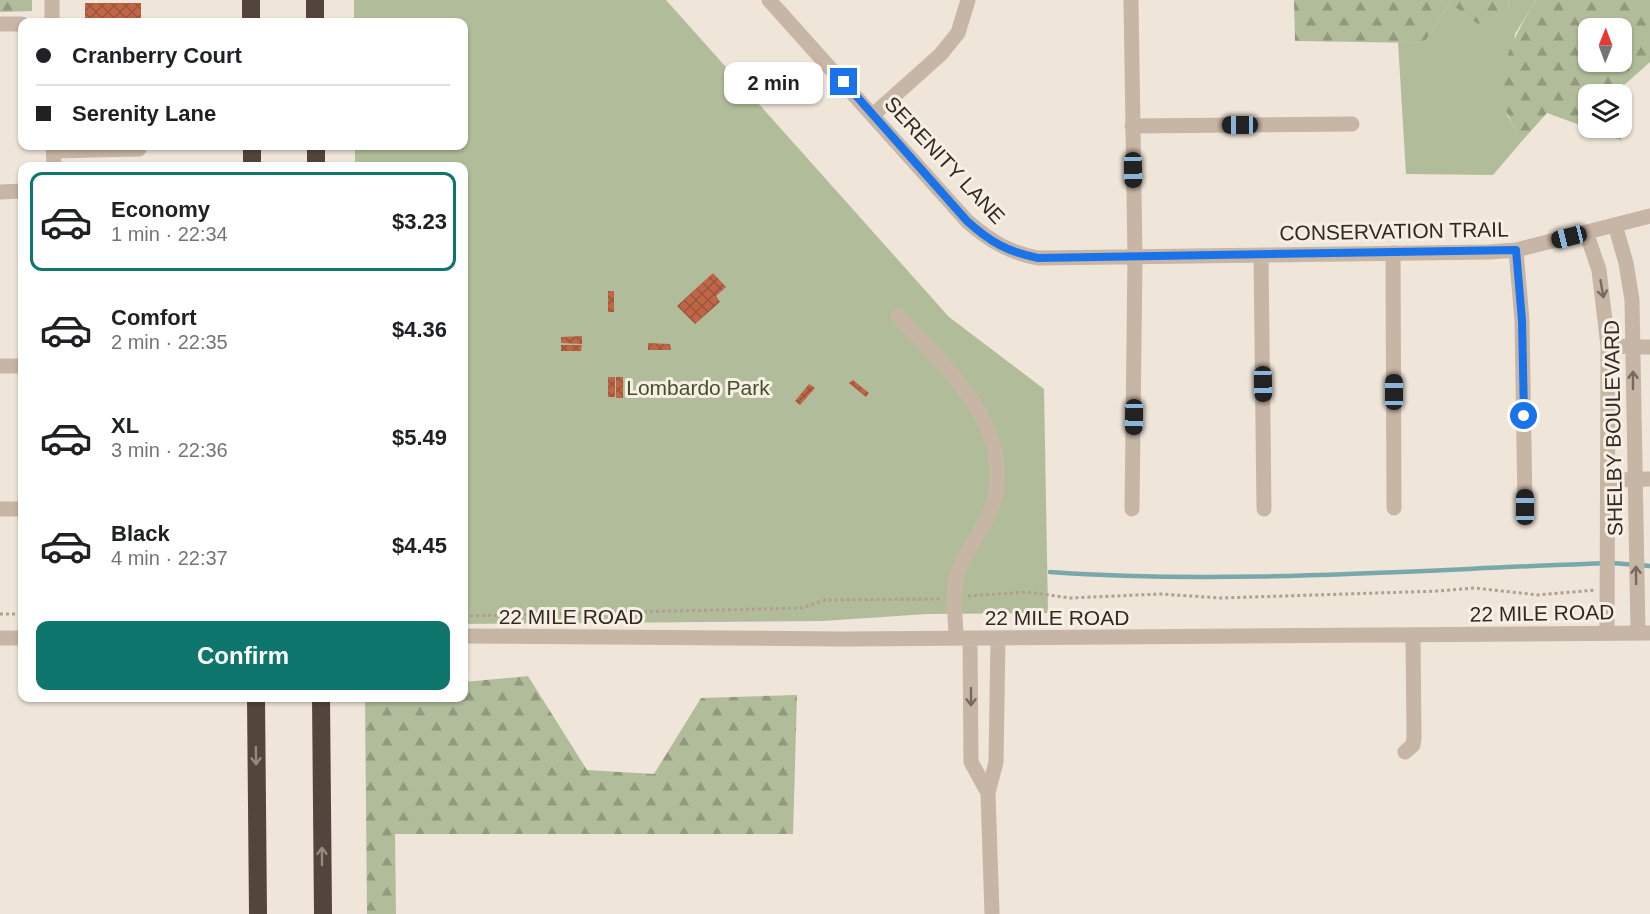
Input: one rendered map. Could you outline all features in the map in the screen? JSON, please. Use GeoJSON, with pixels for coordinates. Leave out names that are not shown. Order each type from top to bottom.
{"type":"FeatureCollection","features":[{"type":"Feature","properties":{"kind":"highway"},"geometry":{"type":"LineString","coordinates":[[251,0],[251,18]]}},
{"type":"Feature","properties":{"kind":"highway"},"geometry":{"type":"LineString","coordinates":[[315,0],[315,18]]}},
{"type":"Feature","properties":{"kind":"highway"},"geometry":{"type":"LineString","coordinates":[[256,702],[258,914]]}},
{"type":"Feature","properties":{"kind":"highway"},"geometry":{"type":"LineString","coordinates":[[321,702],[323,914]]}},
{"type":"Feature","properties":{"kind":"street"},"geometry":{"type":"LineString","coordinates":[[52,0],[52,18]]}},
{"type":"Feature","properties":{"kind":"street","name":"SERENITY LANE"},"geometry":{"type":"LineString","coordinates":[[769,0],[874,114],[967,221],[990,242],[1014,253],[1038,258],[1135,257]]}},
{"type":"Feature","properties":{"kind":"street"},"geometry":{"type":"LineString","coordinates":[[874,114],[940,55],[958,33],[968,0]]}},
{"type":"Feature","properties":{"kind":"street"},"geometry":{"type":"LineString","coordinates":[[1131,0],[1135,257],[1132,509]]}},
{"type":"Feature","properties":{"kind":"street"},"geometry":{"type":"LineString","coordinates":[[0,24],[18,24]]}},
{"type":"Feature","properties":{"kind":"street"},"geometry":{"type":"LineString","coordinates":[[1132,126],[1352,124]]}},
{"type":"Feature","properties":{"kind":"street"},"geometry":{"type":"LineString","coordinates":[[0,192],[18,192]]}},
{"type":"Feature","properties":{"kind":"street","name":"CONSERVATION TRAIL"},"geometry":{"type":"LineString","coordinates":[[1135,257],[1516,250],[1650,216]]}},
{"type":"Feature","properties":{"kind":"street","name":"SHELBY BOULEVARD"},"geometry":{"type":"LineString","coordinates":[[1615,225],[1626,263],[1630,290],[1633,346],[1634,479],[1644,633]]}},
{"type":"Feature","properties":{"kind":"street"},"geometry":{"type":"LineString","coordinates":[[1586,232],[1599,270],[1608,346],[1607,633]]}},
{"type":"Feature","properties":{"kind":"street"},"geometry":{"type":"LineString","coordinates":[[1516,250],[1522,320],[1525,507]]}},
{"type":"Feature","properties":{"kind":"street"},"geometry":{"type":"LineString","coordinates":[[1393,253],[1394,508]]}},
{"type":"Feature","properties":{"kind":"street"},"geometry":{"type":"LineString","coordinates":[[1261,255],[1264,509]]}},
{"type":"Feature","properties":{"kind":"street"},"geometry":{"type":"LineString","coordinates":[[898,316],[956,378],[986,424],[996,457],[995,497],[983,526],[964,558],[956,580],[956,598],[963,638],[971,762],[988,793]]}},
{"type":"Feature","properties":{"kind":"street"},"geometry":{"type":"LineString","coordinates":[[1608,346],[1650,347]]}},
{"type":"Feature","properties":{"kind":"street"},"geometry":{"type":"LineString","coordinates":[[0,366],[18,366]]}},
{"type":"Feature","properties":{"kind":"street"},"geometry":{"type":"LineString","coordinates":[[1608,480],[1650,479]]}},
{"type":"Feature","properties":{"kind":"street"},"geometry":{"type":"LineString","coordinates":[[0,508],[18,509]]}},
{"type":"Feature","properties":{"kind":"street","name":"22 MILE ROAD"},"geometry":{"type":"LineString","coordinates":[[468,636],[998,638],[1644,633]]}},
{"type":"Feature","properties":{"kind":"street"},"geometry":{"type":"LineString","coordinates":[[1405,752],[1413,745],[1414,738],[1413,636]]}},
{"type":"Feature","properties":{"kind":"street"},"geometry":{"type":"LineString","coordinates":[[0,638],[18,638]]}},
{"type":"Feature","properties":{"kind":"street"},"geometry":{"type":"LineString","coordinates":[[992,914],[988,793],[996,762],[998,638]]}},
{"type":"Feature","properties":{"kind":"path"},"geometry":{"type":"LineString","coordinates":[[468,616],[802,608],[825,600],[956,598],[1027,592],[1070,598],[1160,594],[1221,598],[1475,588],[1538,595],[1583,592],[1607,587]]}},
{"type":"Feature","properties":{"kind":"path"},"geometry":{"type":"LineString","coordinates":[[0,614],[18,614]]}},
{"type":"Feature","properties":{"kind":"green space"},"geometry":{"type":"Polygon","coordinates":[[[0,0],[32,0],[32,11],[0,12],[0,0]]]}},
{"type":"Feature","properties":{"kind":"green space","name":"Lombardo Park"},"geometry":{"type":"Polygon","coordinates":[[[354,0],[666,0],[949,317],[1044,389],[1048,613],[927,614],[823,621],[468,624],[468,162],[355,162],[355,150],[468,150],[468,18],[354,18],[354,0]]]}},
{"type":"Feature","properties":{"kind":"green space"},"geometry":{"type":"Polygon","coordinates":[[[1294,0],[1509,0],[1508,9],[1478,24],[1450,3],[1424,43],[1295,41],[1294,0]]]}},
{"type":"Feature","properties":{"kind":"green space"},"geometry":{"type":"Polygon","coordinates":[[[1509,0],[1536,0],[1515,34],[1507,115],[1522,141],[1493,175],[1406,174],[1398,42],[1424,43],[1450,3],[1508,9],[1509,0]]]}},
{"type":"Feature","properties":{"kind":"green space"},"geometry":{"type":"Polygon","coordinates":[[[1536,0],[1650,0],[1650,62],[1625,84],[1578,84],[1578,124],[1547,113],[1522,141],[1506,110],[1501,90],[1503,68],[1518,31],[1536,0]]]}},
{"type":"Feature","properties":{"kind":"green space"},"geometry":{"type":"Polygon","coordinates":[[[528,676],[587,770],[654,774],[701,698],[797,695],[793,834],[395,834],[396,914],[367,914],[365,702],[468,702],[468,682],[528,676]]]}},
{"type":"Feature","properties":{"kind":"building"},"geometry":{"type":"Polygon","coordinates":[[[85,3],[141,3],[141,18],[85,18],[85,3]]]}},
{"type":"Feature","properties":{"kind":"building"},"geometry":{"type":"Polygon","coordinates":[[[713,273],[726,287],[716,296],[720,302],[695,324],[677,306],[713,273]]]}},
{"type":"Feature","properties":{"kind":"building"},"geometry":{"type":"Polygon","coordinates":[[[608,291],[614,291],[614,312],[608,312],[608,291]]]}},
{"type":"Feature","properties":{"kind":"building"},"geometry":{"type":"Polygon","coordinates":[[[582,336],[582,344],[561,343],[561,337],[582,336]]]}},
{"type":"Feature","properties":{"kind":"building"},"geometry":{"type":"Polygon","coordinates":[[[648,343],[670,344],[671,350],[648,350],[648,343]]]}},
{"type":"Feature","properties":{"kind":"building"},"geometry":{"type":"Polygon","coordinates":[[[561,345],[582,345],[581,351],[561,351],[561,345]]]}},
{"type":"Feature","properties":{"kind":"building"},"geometry":{"type":"Polygon","coordinates":[[[608,377],[615,377],[615,397],[608,397],[608,377]]]}},
{"type":"Feature","properties":{"kind":"building"},"geometry":{"type":"Polygon","coordinates":[[[616,377],[623,377],[623,398],[616,398],[616,377]]]}},
{"type":"Feature","properties":{"kind":"building"},"geometry":{"type":"Polygon","coordinates":[[[853,380],[869,393],[866,397],[849,383],[853,380]]]}},
{"type":"Feature","properties":{"kind":"building"},"geometry":{"type":"Polygon","coordinates":[[[809,384],[815,388],[800,405],[795,401],[809,384]]]}},
{"type":"Feature","properties":{"kind":"waterway"},"geometry":{"type":"LineString","coordinates":[[1050,572],[1190,577],[1331,575],[1612,563],[1650,566]]}},
{"type":"Feature","properties":{"kind":"route"},"geometry":{"type":"LineString","coordinates":[[844,82],[967,221],[990,242],[1014,253],[1038,258],[1516,250],[1522,320],[1524,416]]}}]}
